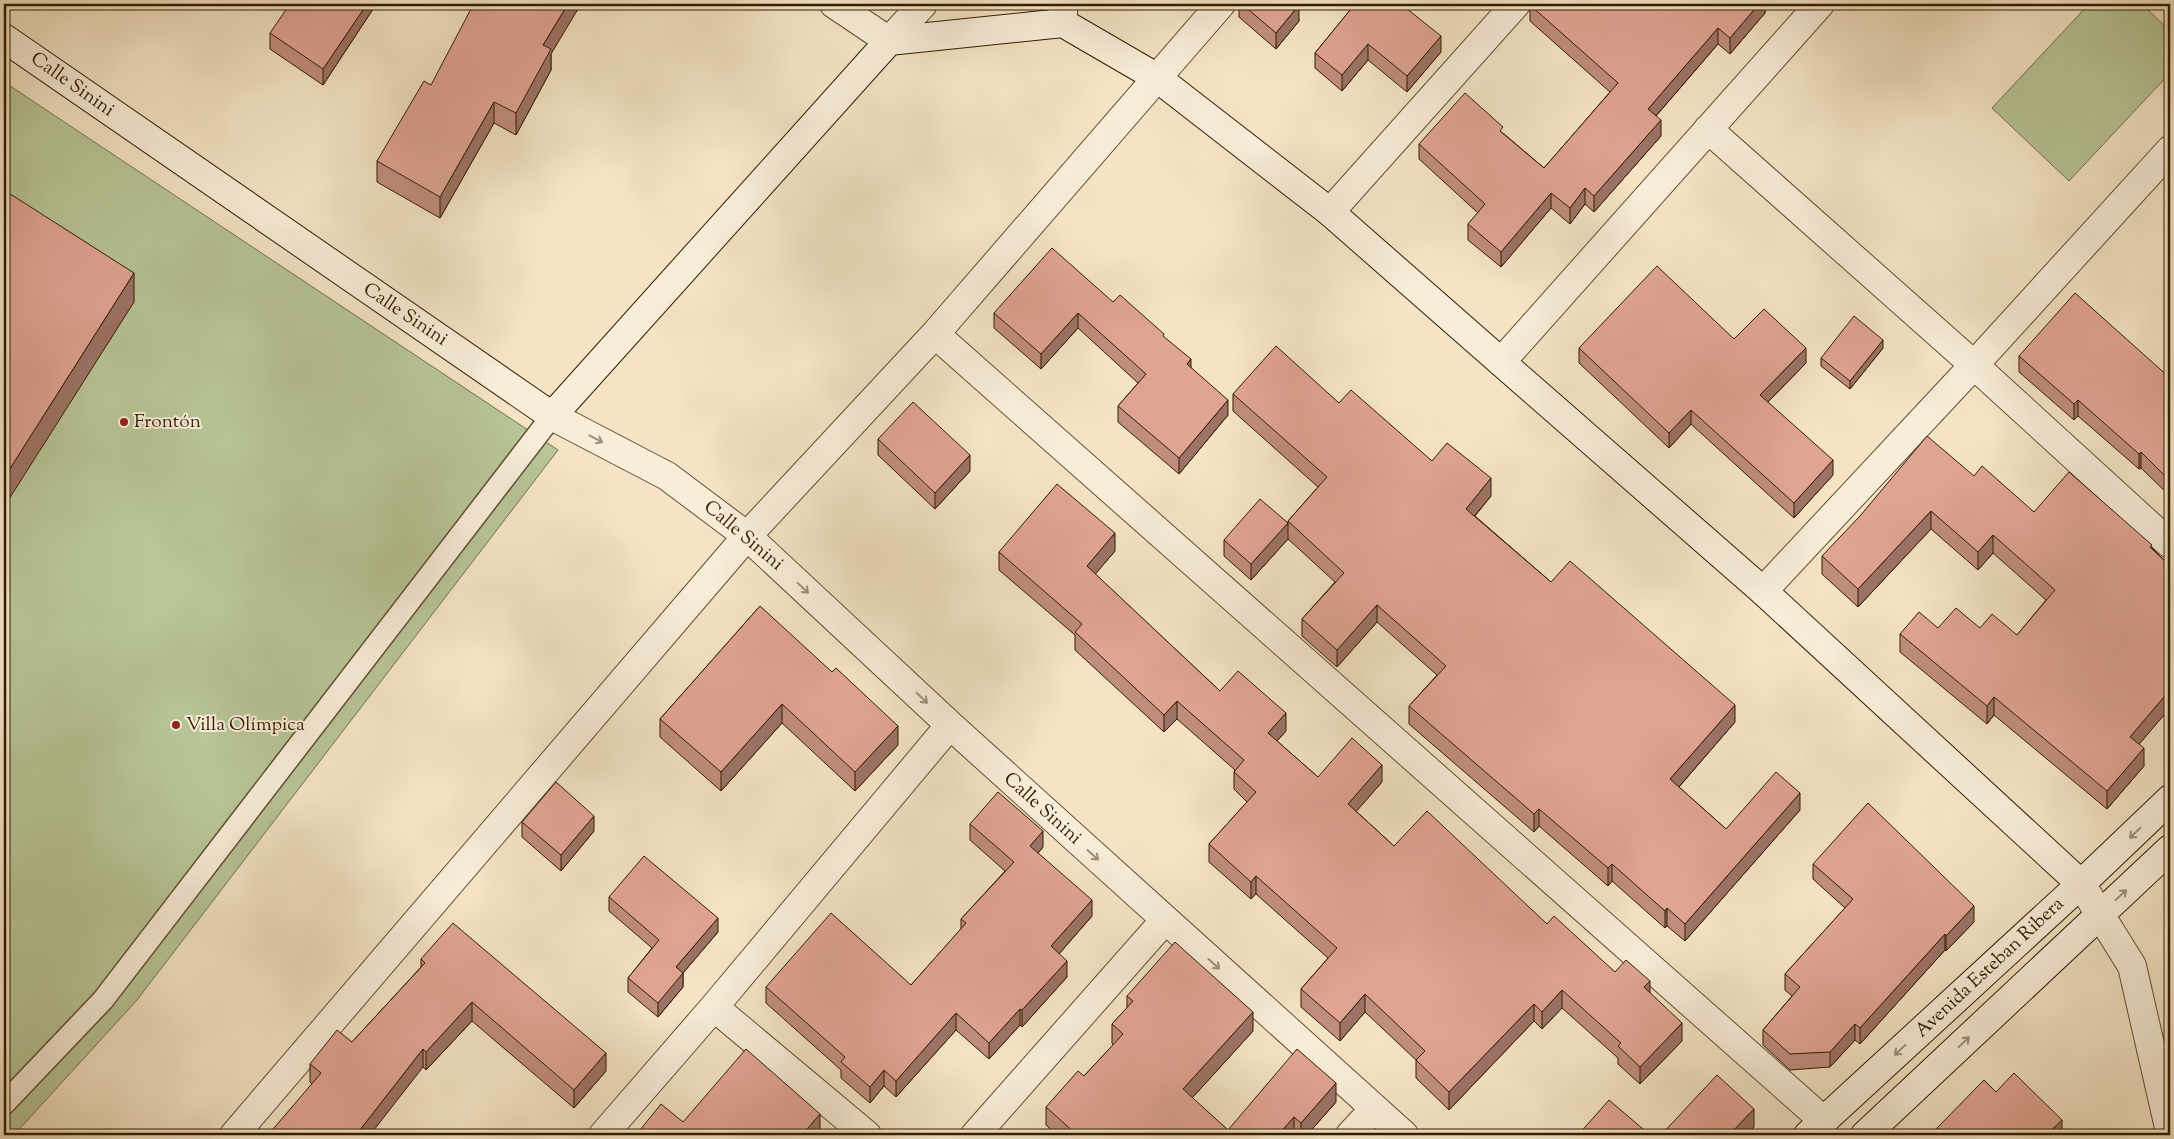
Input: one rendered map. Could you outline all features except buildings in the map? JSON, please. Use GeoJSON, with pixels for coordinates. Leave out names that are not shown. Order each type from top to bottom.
{"type":"FeatureCollection","features":[{"type":"Feature","properties":{"kind":"street"},"geometry":{"type":"LineString","coordinates":[[834,4],[889,41],[1063,13],[1156,77],[1330,212],[1763,591],[2081,884],[2132,966],[2170,1132]]}},
{"type":"Feature","properties":{"kind":"street"},"geometry":{"type":"LineString","coordinates":[[552,416],[923,4]]}},
{"type":"Feature","properties":{"kind":"street"},"geometry":{"type":"LineString","coordinates":[[234,1135],[737,529],[935,334],[1221,4]]}},
{"type":"Feature","properties":{"kind":"street"},"geometry":{"type":"LineString","coordinates":[[1330,212],[1516,4]]}},
{"type":"Feature","properties":{"kind":"street"},"geometry":{"type":"LineString","coordinates":[[1501,362],[1820,4]]}},
{"type":"Feature","properties":{"kind":"street","name":"Calle Sinini"},"geometry":{"type":"LineString","coordinates":[[4,38],[552,416],[667,476],[737,529],[1164,920],[1404,1135]]}},
{"type":"Feature","properties":{"kind":"street"},"geometry":{"type":"LineString","coordinates":[[1708,129],[1974,365],[2170,544]]}},
{"type":"Feature","properties":{"kind":"street"},"geometry":{"type":"LineString","coordinates":[[1763,591],[1974,365],[2170,150]]}},
{"type":"Feature","properties":{"kind":"street"},"geometry":{"type":"LineString","coordinates":[[935,334],[1816,1128]]}},
{"type":"Feature","properties":{"kind":"street"},"geometry":{"type":"LineString","coordinates":[[603,1135],[714,1007],[950,725]]}},
{"type":"Feature","properties":{"kind":"street","name":"Avenida Esteban Ribera"},"geometry":{"type":"LineString","coordinates":[[1816,1128],[2081,884],[2170,799]]}},
{"type":"Feature","properties":{"kind":"street","name":"Avenida Esteban Ribera"},"geometry":{"type":"LineString","coordinates":[[1865,1135],[2170,849]]}},
{"type":"Feature","properties":{"kind":"street"},"geometry":{"type":"LineString","coordinates":[[975,1135],[1164,920]]}},
{"type":"Feature","properties":{"kind":"street"},"geometry":{"type":"LineString","coordinates":[[714,1007],[865,1134]]}},
{"type":"Feature","properties":{"kind":"street"},"geometry":{"type":"LineString","coordinates":[[1350,1135],[1374,1109]]}},
{"type":"Feature","properties":{"kind":"lane"},"geometry":{"type":"LineString","coordinates":[[4,1104],[103,1000],[552,416]]}},
{"type":"Feature","properties":{"kind":"green space"},"geometry":{"type":"Polygon","coordinates":[[[2089,4],[2142,4],[2170,31],[2170,73],[2069,181],[1992,108],[2089,4]]]}},
{"type":"Feature","properties":{"kind":"green space","name":"Villa Olímpica"},"geometry":{"type":"Polygon","coordinates":[[[4,82],[558,450],[137,1000],[14,1135],[4,1135],[4,82]]]}},
{"type":"Feature","properties":{"kind":"place","name":"Frontón"},"geometry":{"type":"Point","coordinates":[124,422]}},
{"type":"Feature","properties":{"kind":"place","name":"Villa Olímpica"},"geometry":{"type":"Point","coordinates":[176,725]}}]}
